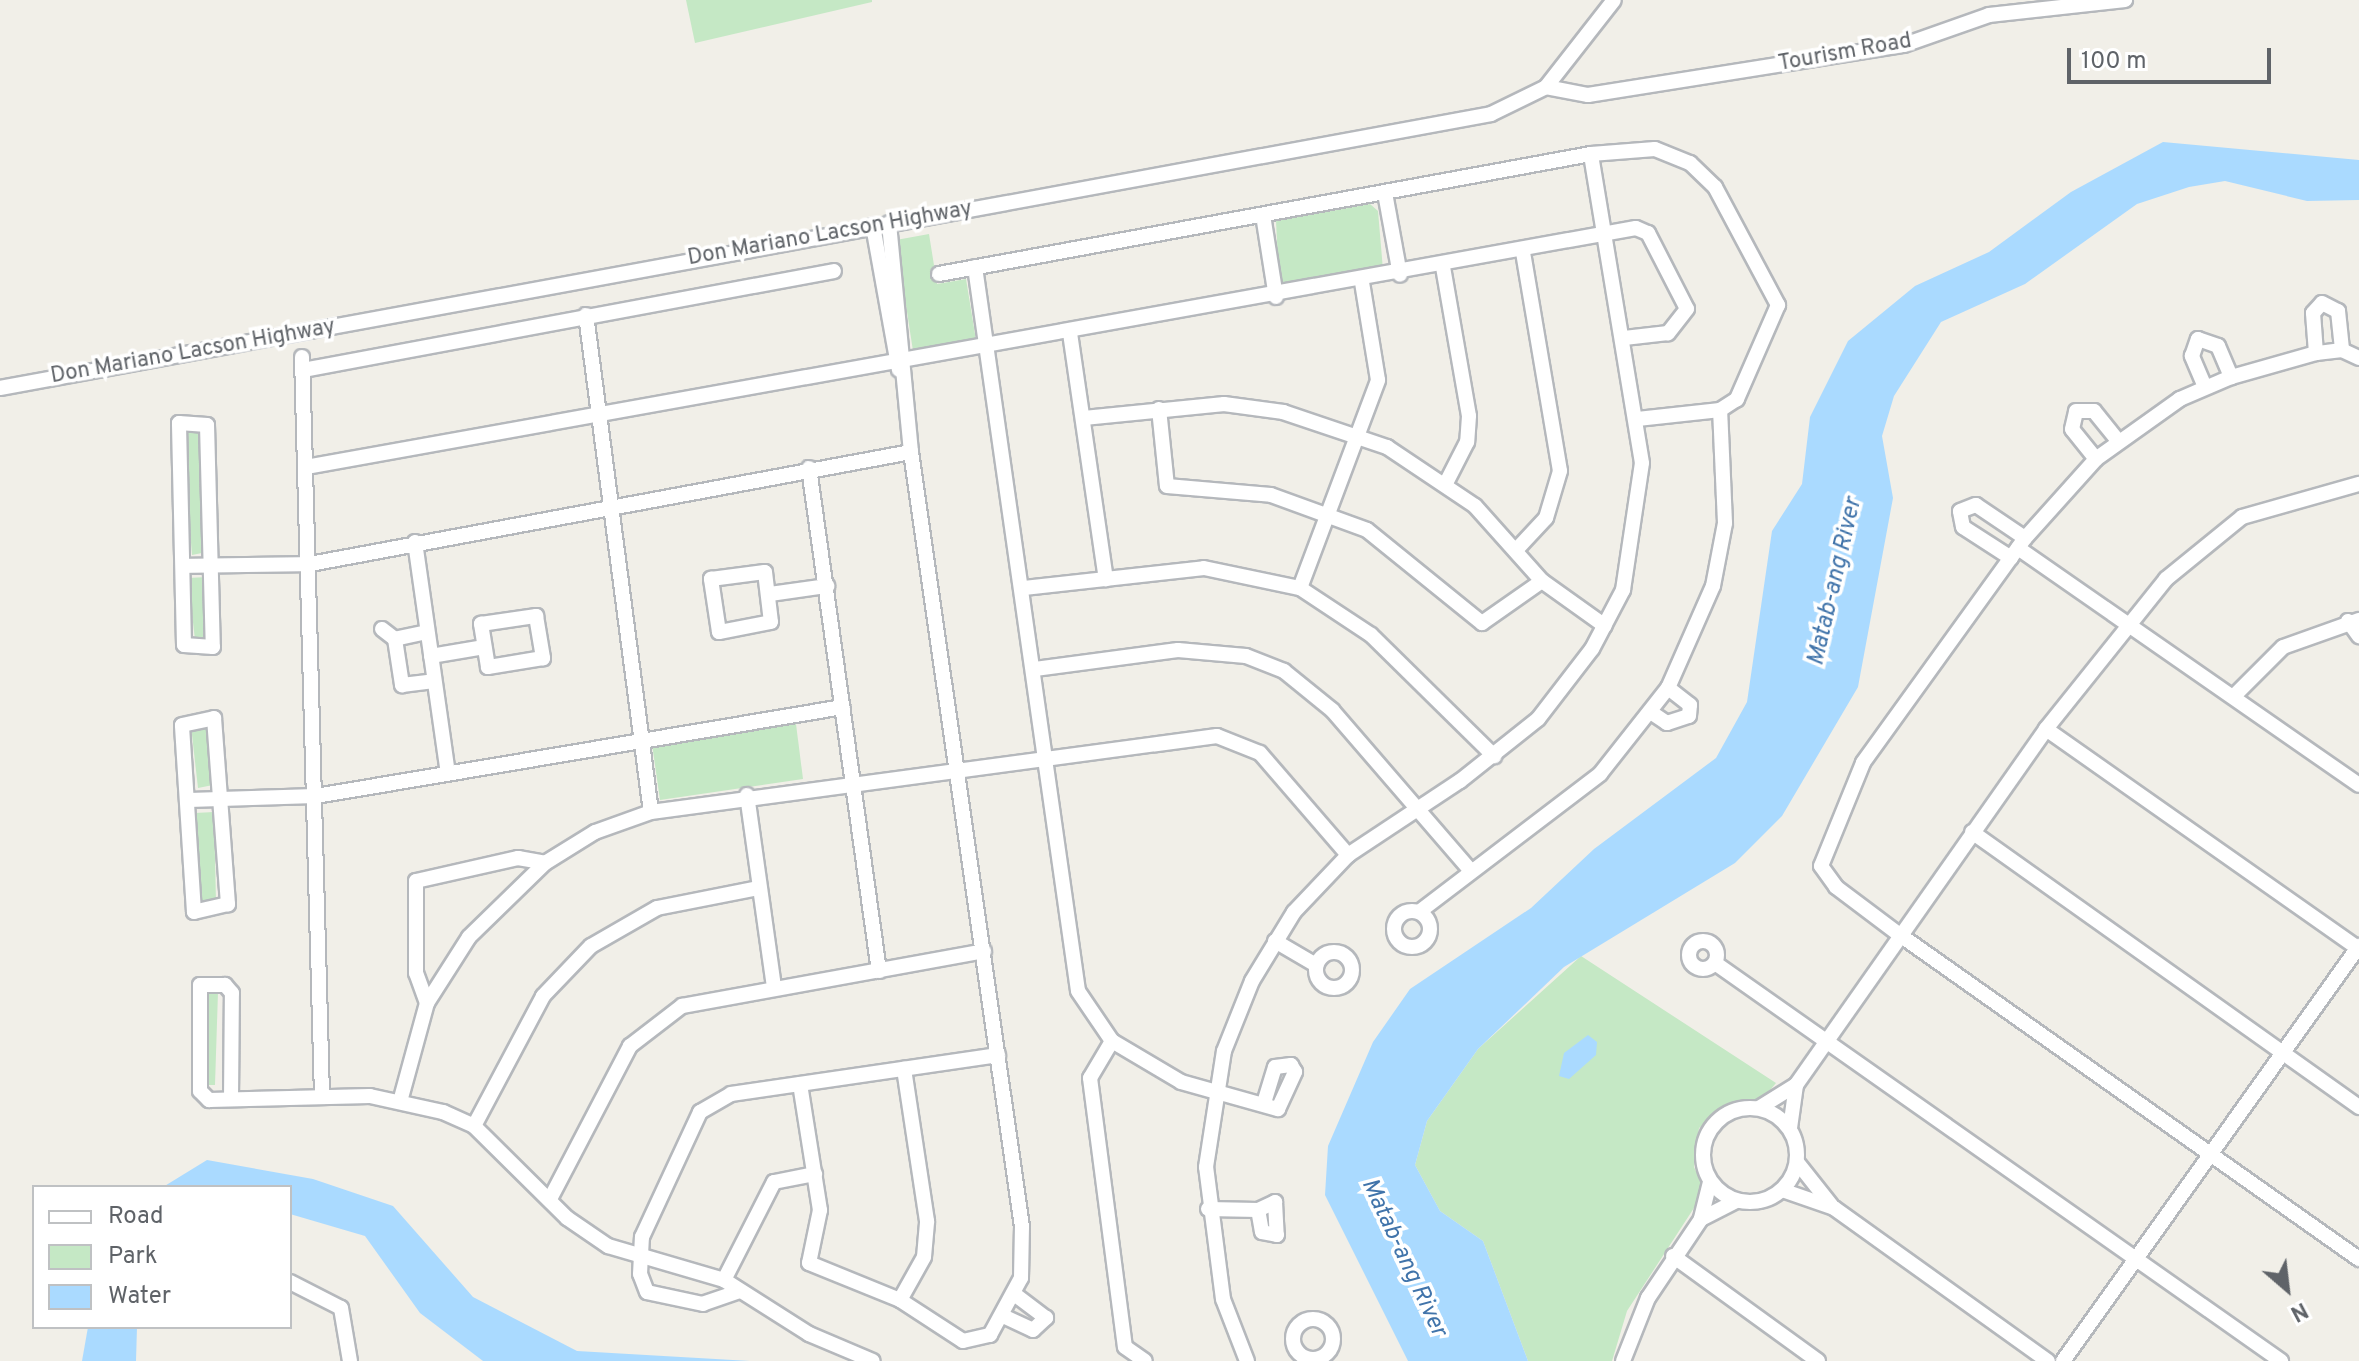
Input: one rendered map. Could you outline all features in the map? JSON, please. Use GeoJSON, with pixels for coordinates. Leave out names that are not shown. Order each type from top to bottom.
{"type":"FeatureCollection","features":[{"type":"Feature","properties":{"kind":"street","name":"Don Mariano Lacson Highway"},"geometry":{"type":"LineString","coordinates":[[0,386],[1491,114],[1546,87],[1614,0]]}},
{"type":"Feature","properties":{"kind":"street","name":"Tourism Road"},"geometry":{"type":"LineString","coordinates":[[1546,87],[1588,95],[1704,72],[1904,45],[1989,15],[2125,0]]}},
{"type":"Feature","properties":{"kind":"street"},"geometry":{"type":"LineString","coordinates":[[939,274],[1591,154],[1655,149],[1690,163],[1715,187],[1774,286],[1777,321],[1746,390],[1720,410],[1637,419]]}},
{"type":"Feature","properties":{"kind":"street"},"geometry":{"type":"LineString","coordinates":[[1247,1361],[1223,1299],[1208,1209],[1215,1090],[1236,1016],[1275,941],[1348,855],[1494,756],[1552,704],[1605,626],[1635,546],[1637,419],[1591,154]]}},
{"type":"Feature","properties":{"kind":"street"},"geometry":{"type":"LineString","coordinates":[[1385,193],[1400,275]]}},
{"type":"Feature","properties":{"kind":"street"},"geometry":{"type":"LineString","coordinates":[[1263,215],[1276,297]]}},
{"type":"Feature","properties":{"kind":"street"},"geometry":{"type":"LineString","coordinates":[[800,1084],[815,1174],[819,1222],[809,1263],[900,1300],[963,1341],[990,1335],[1014,1294],[1022,1227],[959,769],[911,452],[884,242],[889,223]]}},
{"type":"Feature","properties":{"kind":"street"},"geometry":{"type":"LineString","coordinates":[[873,226],[884,242]]}},
{"type":"Feature","properties":{"kind":"street"},"geometry":{"type":"LineString","coordinates":[[306,467],[598,409],[988,347],[1362,282],[1523,252],[1604,233],[1648,233],[1684,296],[1676,329],[1624,338]]}},
{"type":"Feature","properties":{"kind":"street"},"geometry":{"type":"LineString","coordinates":[[1518,548],[1546,518],[1560,471],[1523,252]]}},
{"type":"Feature","properties":{"kind":"street"},"geometry":{"type":"LineString","coordinates":[[975,267],[1024,588],[1078,991],[1112,1041],[1159,1074],[1265,1100]]}},
{"type":"Feature","properties":{"kind":"street"},"geometry":{"type":"LineString","coordinates":[[1443,267],[1469,416],[1467,442],[1446,483]]}},
{"type":"Feature","properties":{"kind":"street"},"geometry":{"type":"LineString","coordinates":[[322,1096],[310,564],[302,364],[834,271]]}},
{"type":"Feature","properties":{"kind":"street"},"geometry":{"type":"LineString","coordinates":[[1300,588],[1359,437],[1378,370],[1362,282]]}},
{"type":"Feature","properties":{"kind":"street"},"geometry":{"type":"LineString","coordinates":[[2316,353],[2313,313],[2322,303],[2338,311],[2342,350]]}},
{"type":"Feature","properties":{"kind":"street"},"geometry":{"type":"LineString","coordinates":[[586,315],[651,812]]}},
{"type":"Feature","properties":{"kind":"street"},"geometry":{"type":"LineString","coordinates":[[1070,333],[1106,579]]}},
{"type":"Feature","properties":{"kind":"street"},"geometry":{"type":"LineString","coordinates":[[2205,387],[2192,356],[2198,339],[2218,346],[2231,377]]}},
{"type":"Feature","properties":{"kind":"street"},"geometry":{"type":"LineString","coordinates":[[2359,358],[2342,350],[2316,353],[2231,377],[2205,387],[2118,441],[2096,459],[2018,548],[1863,763],[1823,855],[1827,878],[1900,935],[2359,1259]]}},
{"type":"Feature","properties":{"kind":"street"},"geometry":{"type":"LineString","coordinates":[[1084,418],[1159,409],[1247,407],[1359,437],[1446,483],[1518,548],[1542,581],[1605,626]]}},
{"type":"Feature","properties":{"kind":"street"},"geometry":{"type":"LineString","coordinates":[[1159,409],[1167,486],[1271,495],[1331,515],[1412,561],[1482,623],[1542,581]]}},
{"type":"Feature","properties":{"kind":"street"},"geometry":{"type":"LineString","coordinates":[[1419,912],[1581,791],[1652,713],[1668,688],[1708,598],[1725,523],[1720,410]]}},
{"type":"Feature","properties":{"kind":"street"},"geometry":{"type":"LineString","coordinates":[[2096,459],[2072,429],[2076,411],[2094,411],[2118,441]]}},
{"type":"Feature","properties":{"kind":"street"},"geometry":{"type":"LineString","coordinates":[[192,423],[207,425],[213,566],[216,645],[187,648],[174,429],[192,423]]}},
{"type":"Feature","properties":{"kind":"street"},"geometry":{"type":"LineString","coordinates":[[183,566],[310,564],[610,504],[911,452]]}},
{"type":"Feature","properties":{"kind":"street"},"geometry":{"type":"LineString","coordinates":[[809,468],[879,971]]}},
{"type":"Feature","properties":{"kind":"street"},"geometry":{"type":"LineString","coordinates":[[1623,1361],[1673,1256],[1701,1219],[1710,1182],[1702,1155],[1710,1129],[1731,1111],[1759,1108],[1796,1085],[1972,832],[2126,623],[2196,551],[2242,517],[2359,484]]}},
{"type":"Feature","properties":{"kind":"street"},"geometry":{"type":"LineString","coordinates":[[415,542],[448,773]]}},
{"type":"Feature","properties":{"kind":"street"},"geometry":{"type":"LineString","coordinates":[[2018,548],[2359,785]]}},
{"type":"Feature","properties":{"kind":"street"},"geometry":{"type":"LineString","coordinates":[[1024,588],[1204,568],[1300,588],[1371,635],[1494,756]]}},
{"type":"Feature","properties":{"kind":"street"},"geometry":{"type":"LineString","coordinates":[[763,571],[770,594],[771,622],[719,632],[711,579],[763,571]]}},
{"type":"Feature","properties":{"kind":"street"},"geometry":{"type":"LineString","coordinates":[[770,594],[827,586]]}},
{"type":"Feature","properties":{"kind":"street"},"geometry":{"type":"LineString","coordinates":[[536,616],[542,659],[489,667],[484,647],[483,623],[536,616]]}},
{"type":"Feature","properties":{"kind":"street"},"geometry":{"type":"LineString","coordinates":[[2234,696],[2283,647],[2354,620],[2359,636]]}},
{"type":"Feature","properties":{"kind":"street"},"geometry":{"type":"LineString","coordinates":[[382,629],[395,639],[427,632]]}},
{"type":"Feature","properties":{"kind":"street"},"geometry":{"type":"LineString","coordinates":[[395,639],[397,691],[434,681]]}},
{"type":"Feature","properties":{"kind":"street"},"geometry":{"type":"LineString","coordinates":[[431,656],[484,647]]}},
{"type":"Feature","properties":{"kind":"street"},"geometry":{"type":"LineString","coordinates":[[1035,669],[1178,650],[1246,656],[1284,671],[1332,710],[1471,871]]}},
{"type":"Feature","properties":{"kind":"street"},"geometry":{"type":"LineString","coordinates":[[1652,713],[1667,723],[1689,716],[1690,705],[1668,688]]}},
{"type":"Feature","properties":{"kind":"street"},"geometry":{"type":"LineString","coordinates":[[188,800],[316,796],[642,737],[843,707]]}},
{"type":"Feature","properties":{"kind":"street"},"geometry":{"type":"LineString","coordinates":[[214,718],[220,798],[228,904],[194,912],[182,725],[214,718]]}},
{"type":"Feature","properties":{"kind":"street"},"geometry":{"type":"LineString","coordinates":[[2046,729],[2358,948],[2063,1361]]}},
{"type":"Feature","properties":{"kind":"street"},"geometry":{"type":"LineString","coordinates":[[401,1098],[427,1003],[469,937],[545,863],[595,832],[651,812],[747,795],[1191,737],[1238,742],[1274,767],[1348,855]]}},
{"type":"Feature","properties":{"kind":"street"},"geometry":{"type":"LineString","coordinates":[[747,795],[774,986]]}},
{"type":"Feature","properties":{"kind":"street"},"geometry":{"type":"LineString","coordinates":[[1972,832],[2359,1107]]}},
{"type":"Feature","properties":{"kind":"street"},"geometry":{"type":"LineString","coordinates":[[427,1003],[416,973],[416,881],[518,858],[545,863]]}},
{"type":"Feature","properties":{"kind":"street"},"geometry":{"type":"LineString","coordinates":[[474,1126],[543,996],[591,946],[657,908],[759,888]]}},
{"type":"Feature","properties":{"kind":"street"},"geometry":{"type":"LineString","coordinates":[[1275,941],[1316,965]]}},
{"type":"Feature","properties":{"kind":"street"},"geometry":{"type":"LineString","coordinates":[[550,1199],[639,1038],[682,1006],[774,986],[879,971],[984,951]]}},
{"type":"Feature","properties":{"kind":"street"},"geometry":{"type":"LineString","coordinates":[[1715,963],[2281,1361]]}},
{"type":"Feature","properties":{"kind":"street"},"geometry":{"type":"LineString","coordinates":[[231,1099],[232,993],[225,985],[200,985],[200,1091],[209,1100],[322,1096],[401,1098],[474,1126],[585,1232],[637,1257],[724,1280],[809,1334],[873,1361]]}},
{"type":"Feature","properties":{"kind":"street"},"geometry":{"type":"LineString","coordinates":[[1112,1041],[1090,1078],[1125,1347],[1145,1361]]}},
{"type":"Feature","properties":{"kind":"street"},"geometry":{"type":"LineString","coordinates":[[740,1291],[703,1304],[654,1295],[643,1286],[637,1257],[700,1112],[731,1094],[998,1055]]}},
{"type":"Feature","properties":{"kind":"street"},"geometry":{"type":"LineString","coordinates":[[900,1300],[924,1257],[927,1221],[904,1069]]}},
{"type":"Feature","properties":{"kind":"street"},"geometry":{"type":"LineString","coordinates":[[1796,1085],[1790,1129],[1797,1162],[1834,1208],[2048,1361]]}},
{"type":"Feature","properties":{"kind":"street"},"geometry":{"type":"LineString","coordinates":[[1759,1108],[1790,1129]]}},
{"type":"Feature","properties":{"kind":"street"},"geometry":{"type":"LineString","coordinates":[[1701,1219],[1736,1201],[1760,1201],[1782,1190],[1797,1162]]}},
{"type":"Feature","properties":{"kind":"street"},"geometry":{"type":"LineString","coordinates":[[724,1280],[774,1182],[815,1174]]}},
{"type":"Feature","properties":{"kind":"street"},"geometry":{"type":"LineString","coordinates":[[1710,1182],[1736,1201]]}},
{"type":"Feature","properties":{"kind":"street"},"geometry":{"type":"LineString","coordinates":[[1782,1190],[1834,1208]]}},
{"type":"Feature","properties":{"kind":"street"},"geometry":{"type":"LineString","coordinates":[[1208,1209],[1258,1210]]}},
{"type":"Feature","properties":{"kind":"street"},"geometry":{"type":"LineString","coordinates":[[1673,1256],[1818,1361]]}},
{"type":"Feature","properties":{"kind":"street"},"geometry":{"type":"LineString","coordinates":[[292,1283],[341,1308],[350,1361]]}},
{"type":"Feature","properties":{"kind":"street"},"geometry":{"type":"LineString","coordinates":[[1003,1316],[1033,1330],[1046,1318],[1014,1294]]}},
{"type":"Feature","properties":{"kind":"green space"},"geometry":{"type":"Polygon","coordinates":[[[686,0],[872,0],[872,2],[695,43],[686,0]]]}},
{"type":"Feature","properties":{"kind":"green space"},"geometry":{"type":"Polygon","coordinates":[[[1370,204],[1378,211],[1383,270],[1287,285],[1279,280],[1276,221],[1370,204]]]}},
{"type":"Feature","properties":{"kind":"green space"},"geometry":{"type":"Polygon","coordinates":[[[929,234],[937,284],[966,279],[976,340],[913,351],[896,240],[929,234]]]}},
{"type":"Feature","properties":{"kind":"green space"},"geometry":{"type":"Polygon","coordinates":[[[201,429],[207,552],[192,555],[182,430],[201,429]]]}},
{"type":"Feature","properties":{"kind":"green space"},"geometry":{"type":"Polygon","coordinates":[[[207,577],[209,637],[195,640],[188,578],[207,577]]]}},
{"type":"Feature","properties":{"kind":"green space"},"geometry":{"type":"Polygon","coordinates":[[[796,724],[803,779],[660,800],[652,744],[796,724]]]}},
{"type":"Feature","properties":{"kind":"green space"},"geometry":{"type":"Polygon","coordinates":[[[210,725],[213,785],[198,788],[191,726],[210,725]]]}},
{"type":"Feature","properties":{"kind":"green space"},"geometry":{"type":"Polygon","coordinates":[[[214,812],[216,903],[197,904],[195,813],[214,812]]]}},
{"type":"Feature","properties":{"kind":"green space"},"geometry":{"type":"Polygon","coordinates":[[[1581,956],[1776,1083],[1761,1101],[1733,1102],[1699,1128],[1694,1167],[1705,1191],[1627,1311],[1612,1361],[1528,1361],[1483,1241],[1440,1211],[1415,1165],[1427,1121],[1478,1049],[1581,956]]]}},
{"type":"Feature","properties":{"kind":"green space"},"geometry":{"type":"Polygon","coordinates":[[[204,990],[218,992],[215,1085],[206,1085],[204,990]]]}},
{"type":"Feature","properties":{"kind":"water","name":"Matab-ang River"},"geometry":{"type":"Polygon","coordinates":[[[2163,142],[2359,160],[2359,200],[2307,201],[2225,181],[2189,187],[2137,204],[2025,284],[1941,322],[1894,396],[1882,436],[1893,498],[1858,687],[1782,816],[1735,863],[1564,967],[1478,1049],[1427,1121],[1415,1165],[1440,1211],[1483,1241],[1528,1361],[1408,1361],[1325,1195],[1328,1146],[1373,1042],[1410,989],[1531,908],[1594,849],[1716,758],[1747,702],[1772,531],[1802,484],[1810,417],[1848,341],[1915,286],[1989,252],[2071,192],[2163,142]]]}},
{"type":"Feature","properties":{"kind":"water"},"geometry":{"type":"Polygon","coordinates":[[[1588,1035],[1597,1042],[1596,1055],[1569,1079],[1559,1076],[1564,1053],[1588,1035]]]}},
{"type":"Feature","properties":{"kind":"water"},"geometry":{"type":"Polygon","coordinates":[[[207,1160],[313,1179],[393,1206],[473,1297],[577,1351],[750,1361],[483,1361],[420,1313],[365,1236],[292,1215],[292,1185],[166,1185],[207,1160]]]}},
{"type":"Feature","properties":{"kind":"water"},"geometry":{"type":"Polygon","coordinates":[[[88,1329],[137,1329],[136,1361],[82,1361],[88,1329]]]}}]}
